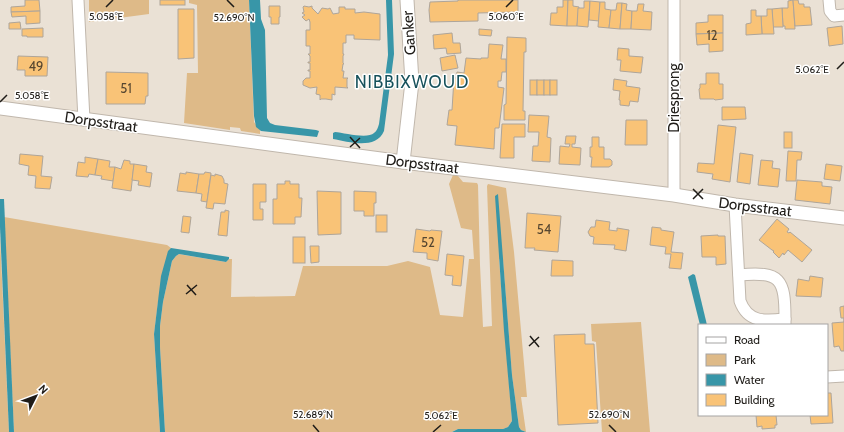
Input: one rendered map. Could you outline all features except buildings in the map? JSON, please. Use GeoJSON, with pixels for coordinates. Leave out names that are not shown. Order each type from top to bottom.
{"type":"FeatureCollection","features":[{"type":"Feature","properties":{"kind":"street"},"geometry":{"type":"LineString","coordinates":[[78,0],[84,120]]}},
{"type":"Feature","properties":{"kind":"street","name":"Ganker"},"geometry":{"type":"LineString","coordinates":[[403,162],[412,82],[407,0]]}},
{"type":"Feature","properties":{"kind":"street","name":"Driesprong"},"geometry":{"type":"LineString","coordinates":[[674,0],[674,195]]}},
{"type":"Feature","properties":{"kind":"street"},"geometry":{"type":"LineString","coordinates":[[829,0],[830,10],[834,16],[844,15]]}},
{"type":"Feature","properties":{"kind":"street","name":"Dorpsstraat"},"geometry":{"type":"LineString","coordinates":[[0,108],[403,162],[674,195],[735,205],[844,218]]}},
{"type":"Feature","properties":{"kind":"street"},"geometry":{"type":"LineString","coordinates":[[735,205],[740,301],[745,312],[750,316],[761,320],[785,322],[784,293],[782,287],[774,278],[762,274],[739,275]]}},
{"type":"Feature","properties":{"kind":"street"},"geometry":{"type":"LineString","coordinates":[[828,377],[844,376]]}},
{"type":"Feature","properties":{"kind":"green space"},"geometry":{"type":"Polygon","coordinates":[[[89,0],[149,0],[149,14],[89,22],[89,0]]]}},
{"type":"Feature","properties":{"kind":"green space"},"geometry":{"type":"Polygon","coordinates":[[[189,0],[249,0],[254,122],[260,130],[260,134],[241,131],[240,128],[230,127],[230,130],[184,123],[187,73],[198,73],[197,5],[189,3],[189,0]]]}},
{"type":"Feature","properties":{"kind":"green space"},"geometry":{"type":"Polygon","coordinates":[[[453,175],[458,176],[463,182],[477,183],[478,185],[483,327],[492,326],[487,186],[488,184],[506,188],[514,252],[527,397],[521,397],[526,432],[521,430],[519,427],[512,375],[503,260],[499,259],[512,421],[508,427],[503,429],[458,429],[452,432],[165,432],[160,326],[163,302],[172,261],[176,256],[179,254],[226,262],[229,259],[232,259],[231,297],[295,296],[303,266],[387,266],[408,261],[430,267],[440,315],[463,317],[469,259],[474,259],[472,230],[461,228],[449,184],[453,175]]]}},
{"type":"Feature","properties":{"kind":"green space"},"geometry":{"type":"Polygon","coordinates":[[[4,217],[167,245],[171,248],[158,302],[154,334],[160,432],[14,432],[4,217]]]}},
{"type":"Feature","properties":{"kind":"green space"},"geometry":{"type":"Polygon","coordinates":[[[0,236],[9,432],[0,432],[0,236]]]}},
{"type":"Feature","properties":{"kind":"green space"},"geometry":{"type":"Polygon","coordinates":[[[641,322],[650,432],[602,432],[596,342],[592,341],[591,324],[641,322]]]}},
{"type":"Feature","properties":{"kind":"water"},"geometry":{"type":"Polygon","coordinates":[[[249,0],[260,0],[261,19],[265,30],[267,118],[270,123],[275,125],[319,131],[317,137],[261,131],[256,127],[254,116],[249,0]]]}},
{"type":"Feature","properties":{"kind":"water"},"geometry":{"type":"Polygon","coordinates":[[[386,0],[392,0],[394,54],[384,131],[375,141],[369,143],[354,143],[333,139],[333,133],[335,132],[367,136],[374,133],[378,128],[388,55],[386,0]]]}},
{"type":"Feature","properties":{"kind":"water"},"geometry":{"type":"Polygon","coordinates":[[[498,194],[512,375],[519,427],[521,430],[526,432],[452,432],[458,429],[503,429],[508,427],[512,421],[495,196],[498,194]]]}},
{"type":"Feature","properties":{"kind":"water"},"geometry":{"type":"Polygon","coordinates":[[[0,199],[4,199],[14,432],[9,432],[0,199]]]}},
{"type":"Feature","properties":{"kind":"water"},"geometry":{"type":"Polygon","coordinates":[[[171,248],[229,257],[229,259],[226,262],[179,254],[172,261],[163,302],[160,326],[165,432],[160,432],[154,334],[161,276],[168,251],[171,248]]]}},
{"type":"Feature","properties":{"kind":"water"},"geometry":{"type":"Polygon","coordinates":[[[693,274],[695,275],[707,324],[700,324],[688,277],[693,274]]]}},
{"type":"Feature","properties":{"kind":"district","name":"NIBBIXWOUD"},"geometry":{"type":"Point","coordinates":[412,82]}}]}
